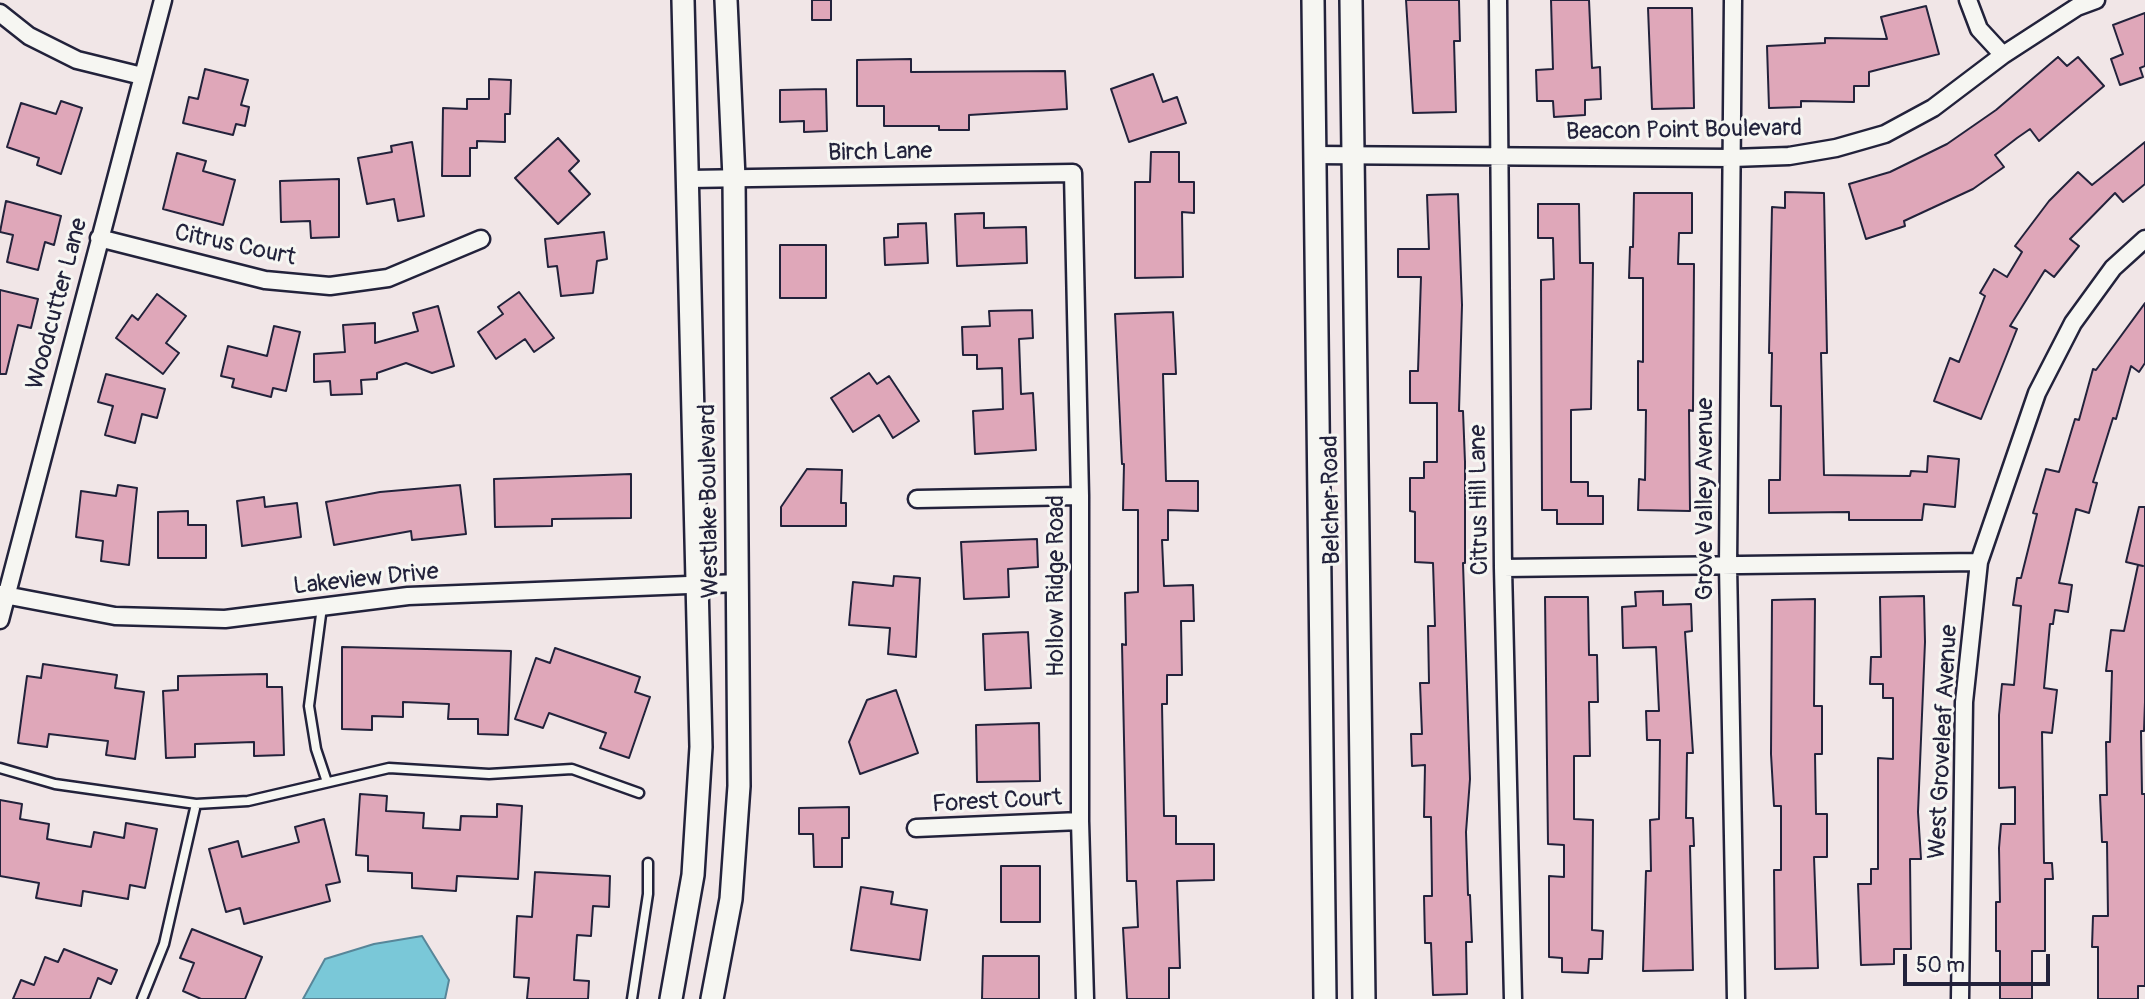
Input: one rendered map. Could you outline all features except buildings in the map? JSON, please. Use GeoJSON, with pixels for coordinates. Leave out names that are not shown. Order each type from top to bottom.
{"type":"FeatureCollection","features":[{"type":"Feature","properties":{"kind":"street","name":"Woodcutter Lane"},"geometry":{"type":"LineString","coordinates":[[0,620],[4,594],[163,0]]}},
{"type":"Feature","properties":{"kind":"street","name":"Westlake Boulevard"},"geometry":{"type":"LineString","coordinates":[[671,999],[694,864],[701,747],[683,0]]}},
{"type":"Feature","properties":{"kind":"street","name":"Westlake Boulevard"},"geometry":{"type":"LineString","coordinates":[[712,999],[732,899],[737,842],[739,583],[734,408],[734,178],[726,0]]}},
{"type":"Feature","properties":{"kind":"street","name":"Belcher Road"},"geometry":{"type":"LineString","coordinates":[[1312,0],[1325,999]]}},
{"type":"Feature","properties":{"kind":"street","name":"Belcher Road"},"geometry":{"type":"LineString","coordinates":[[1351,0],[1364,999]]}},
{"type":"Feature","properties":{"kind":"street","name":"Citrus Hill Lane"},"geometry":{"type":"LineString","coordinates":[[1498,0],[1503,568],[1513,999]]}},
{"type":"Feature","properties":{"kind":"street","name":"Grove Valley Avenue"},"geometry":{"type":"LineString","coordinates":[[1733,0],[1728,565],[1736,999]]}},
{"type":"Feature","properties":{"kind":"street"},"geometry":{"type":"LineString","coordinates":[[1968,0],[1979,29],[2003,55]]}},
{"type":"Feature","properties":{"kind":"street","name":"Beacon Point Boulevard"},"geometry":{"type":"LineString","coordinates":[[1314,155],[1732,158],[1789,156],[1885,134],[1933,108],[2003,55],[2077,7],[2096,0]]}},
{"type":"Feature","properties":{"kind":"street"},"geometry":{"type":"LineString","coordinates":[[0,13],[29,36],[77,60],[142,76]]}},
{"type":"Feature","properties":{"kind":"street","name":"Birch Lane"},"geometry":{"type":"LineString","coordinates":[[688,178],[1073,173]]}},
{"type":"Feature","properties":{"kind":"street","name":"Hollow Ridge Road"},"geometry":{"type":"LineString","coordinates":[[1073,173],[1080,496],[1080,821],[1085,999]]}},
{"type":"Feature","properties":{"kind":"street","name":"Citrus Court"},"geometry":{"type":"LineString","coordinates":[[99,238],[265,281],[330,286],[388,278],[481,239]]}},
{"type":"Feature","properties":{"kind":"street","name":"West Groveleaf Avenue"},"geometry":{"type":"LineString","coordinates":[[1960,999],[1964,702],[1979,562],[2043,381],[2073,323],[2113,268],[2145,239]]}},
{"type":"Feature","properties":{"kind":"street"},"geometry":{"type":"LineString","coordinates":[[917,499],[1080,496]]}},
{"type":"Feature","properties":{"kind":"street"},"geometry":{"type":"LineString","coordinates":[[1503,568],[1979,562]]}},
{"type":"Feature","properties":{"kind":"street","name":"Lakeview Drive"},"geometry":{"type":"LineString","coordinates":[[4,594],[129,617],[225,619],[408,596],[739,583]]}},
{"type":"Feature","properties":{"kind":"street","name":"Forest Court"},"geometry":{"type":"LineString","coordinates":[[916,828],[1080,821]]}},
{"type":"Feature","properties":{"kind":"lane"},"geometry":{"type":"LineString","coordinates":[[322,607],[309,706],[316,749],[327,782]]}},
{"type":"Feature","properties":{"kind":"lane"},"geometry":{"type":"LineString","coordinates":[[0,768],[55,784],[196,804],[248,801],[389,768],[489,774],[572,769],[639,793]]}},
{"type":"Feature","properties":{"kind":"lane"},"geometry":{"type":"LineString","coordinates":[[142,999],[164,944],[196,804]]}},
{"type":"Feature","properties":{"kind":"lane"},"geometry":{"type":"LineString","coordinates":[[632,999],[648,894],[648,863]]}},
{"type":"Feature","properties":{"kind":"water"},"geometry":{"type":"Polygon","coordinates":[[[422,936],[449,980],[445,999],[303,999],[325,959],[374,944],[422,936]]]}}]}
